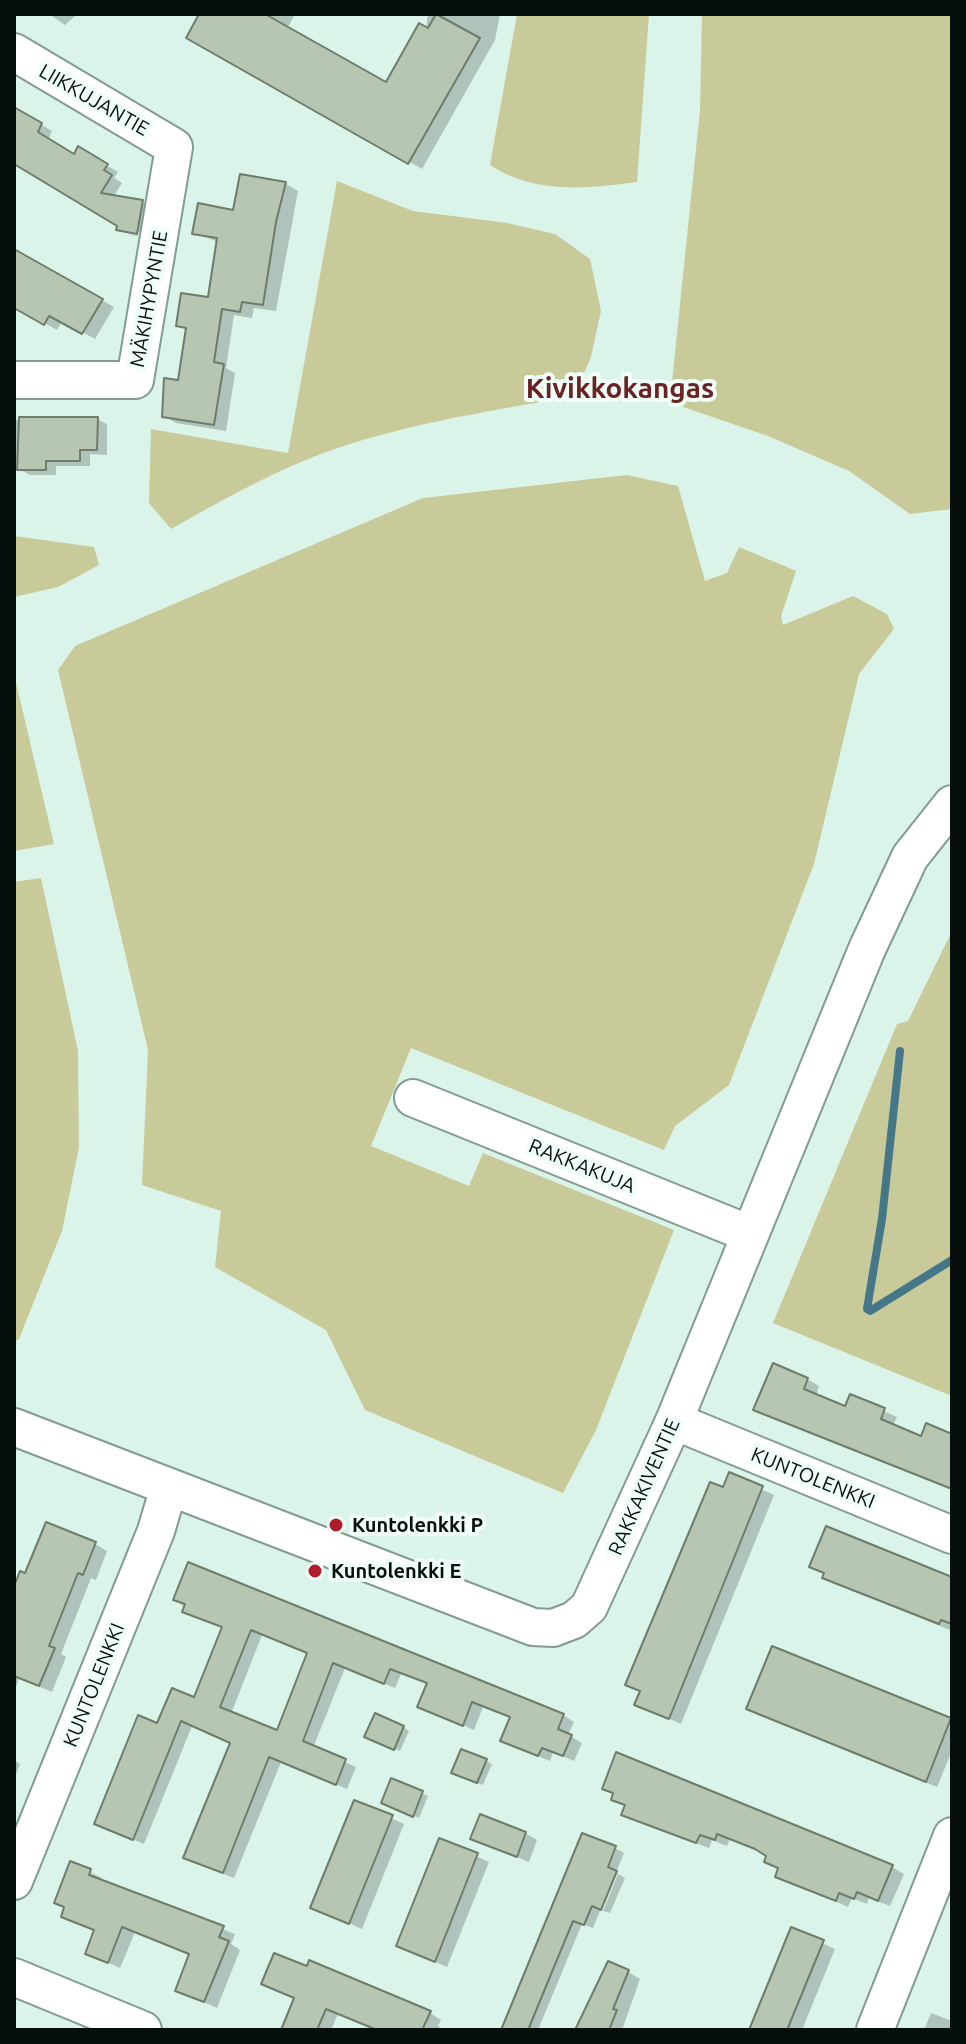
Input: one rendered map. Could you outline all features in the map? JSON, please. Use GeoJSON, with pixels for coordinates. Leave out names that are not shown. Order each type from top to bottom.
{"type":"FeatureCollection","features":[{"type":"Feature","properties":{"kind":"street","name":"LIIKKUJANTIE"},"geometry":{"type":"LineString","coordinates":[[14,52],[174,147]]}},
{"type":"Feature","properties":{"kind":"street","name":"MÄKIHYPYNTIE"},"geometry":{"type":"LineString","coordinates":[[14,380],[135,380],[174,147]]}},
{"type":"Feature","properties":{"kind":"street","name":"RAKKAKIVENTIE"},"geometry":{"type":"LineString","coordinates":[[14,1427],[474,1608],[533,1627],[553,1628],[574,1620],[589,1607],[674,1421],[867,949],[910,857],[952,804]]}},
{"type":"Feature","properties":{"kind":"street","name":"RAKKAKUJA"},"geometry":{"type":"LineString","coordinates":[[413,1098],[750,1234]]}},
{"type":"Feature","properties":{"kind":"street","name":"KUNTOLENKKI"},"geometry":{"type":"LineString","coordinates":[[674,1421],[952,1535]]}},
{"type":"Feature","properties":{"kind":"street","name":"KUNTOLENKKI"},"geometry":{"type":"LineString","coordinates":[[14,1881],[156,1531],[169,1487]]}},
{"type":"Feature","properties":{"kind":"street"},"geometry":{"type":"LineString","coordinates":[[875,2030],[951,1843]]}},
{"type":"Feature","properties":{"kind":"street"},"geometry":{"type":"LineString","coordinates":[[14,1977],[143,2030]]}},
{"type":"Feature","properties":{"kind":"green space"},"geometry":{"type":"Polygon","coordinates":[[[517,14],[649,14],[637,182],[580,187],[542,185],[524,181],[490,165],[517,14]]]}},
{"type":"Feature","properties":{"kind":"green space"},"geometry":{"type":"Polygon","coordinates":[[[702,14],[952,14],[952,509],[910,514],[849,471],[768,436],[683,407],[671,392],[700,110],[702,14]]]}},
{"type":"Feature","properties":{"kind":"green space"},"geometry":{"type":"Polygon","coordinates":[[[337,181],[413,211],[507,223],[555,234],[590,259],[601,311],[591,357],[574,396],[442,420],[344,446],[276,473],[171,529],[149,503],[151,429],[288,453],[337,181]]]}},
{"type":"Feature","properties":{"kind":"green space"},"geometry":{"type":"Polygon","coordinates":[[[627,475],[678,486],[705,581],[727,573],[739,547],[796,571],[781,616],[783,625],[853,596],[887,614],[894,629],[859,674],[814,864],[729,1085],[675,1126],[664,1150],[411,1048],[371,1146],[469,1186],[483,1153],[674,1230],[596,1430],[563,1493],[365,1410],[326,1330],[215,1267],[221,1211],[142,1185],[148,1050],[58,670],[75,646],[423,498],[627,475]]]}},
{"type":"Feature","properties":{"kind":"green space"},"geometry":{"type":"Polygon","coordinates":[[[14,536],[94,547],[99,565],[58,587],[14,597],[14,536]]]}},
{"type":"Feature","properties":{"kind":"green space"},"geometry":{"type":"Polygon","coordinates":[[[14,674],[54,844],[14,851],[14,674]]]}},
{"type":"Feature","properties":{"kind":"green space"},"geometry":{"type":"Polygon","coordinates":[[[41,878],[78,1051],[79,1147],[62,1231],[19,1339],[14,1342],[14,882],[41,878]]]}},
{"type":"Feature","properties":{"kind":"green space"},"geometry":{"type":"Polygon","coordinates":[[[952,931],[952,1396],[773,1323],[897,1024],[908,1021],[952,931]]]}},
{"type":"Feature","properties":{"kind":"building"},"geometry":{"type":"Polygon","coordinates":[[[199,14],[265,14],[386,82],[419,23],[428,28],[436,14],[480,38],[408,164],[186,38],[199,14]]]}},
{"type":"Feature","properties":{"kind":"building"},"geometry":{"type":"Polygon","coordinates":[[[14,107],[42,123],[38,132],[74,154],[78,146],[108,164],[104,170],[112,175],[101,193],[143,200],[137,234],[116,230],[117,226],[14,164],[14,107]]]}},
{"type":"Feature","properties":{"kind":"building"},"geometry":{"type":"Polygon","coordinates":[[[240,174],[286,182],[276,222],[263,305],[242,302],[240,312],[222,309],[214,362],[224,364],[214,425],[162,417],[164,378],[178,380],[186,328],[176,326],[181,293],[208,297],[217,238],[192,234],[198,203],[233,210],[240,174]]]}},
{"type":"Feature","properties":{"kind":"building"},"geometry":{"type":"Polygon","coordinates":[[[14,249],[103,299],[82,334],[49,316],[44,325],[14,308],[14,249]]]}},
{"type":"Feature","properties":{"kind":"building"},"geometry":{"type":"Polygon","coordinates":[[[19,417],[98,417],[97,450],[80,450],[80,461],[46,461],[46,470],[17,470],[19,417]]]}},
{"type":"Feature","properties":{"kind":"building"},"geometry":{"type":"Polygon","coordinates":[[[773,1363],[808,1378],[804,1389],[845,1406],[850,1394],[885,1408],[881,1419],[921,1436],[926,1423],[952,1434],[952,1489],[753,1410],[773,1363]]]}},
{"type":"Feature","properties":{"kind":"building"},"geometry":{"type":"Polygon","coordinates":[[[729,1472],[763,1486],[669,1719],[634,1705],[640,1691],[625,1685],[710,1482],[723,1487],[729,1472]]]}},
{"type":"Feature","properties":{"kind":"building"},"geometry":{"type":"Polygon","coordinates":[[[46,1522],[96,1542],[83,1575],[78,1573],[49,1646],[55,1648],[39,1686],[14,1676],[14,1586],[20,1571],[25,1573],[46,1522]]]}},
{"type":"Feature","properties":{"kind":"building"},"geometry":{"type":"Polygon","coordinates":[[[826,1526],[952,1577],[952,1624],[941,1620],[939,1624],[822,1578],[824,1573],[809,1567],[826,1526]]]}},
{"type":"Feature","properties":{"kind":"building"},"geometry":{"type":"Polygon","coordinates":[[[188,1562],[564,1714],[558,1729],[572,1735],[563,1756],[542,1748],[538,1756],[500,1741],[510,1717],[472,1702],[463,1726],[417,1707],[427,1683],[390,1669],[384,1684],[333,1663],[303,1741],[346,1759],[336,1785],[269,1757],[223,1873],[183,1858],[230,1743],[181,1721],[133,1840],[94,1824],[138,1715],[157,1723],[172,1688],[194,1697],[222,1627],[182,1612],[185,1604],[173,1600],[188,1562]],[[251,1630],[220,1707],[277,1730],[307,1653],[251,1630]]]}},
{"type":"Feature","properties":{"kind":"building"},"geometry":{"type":"Polygon","coordinates":[[[772,1646],[951,1718],[926,1782],[746,1709],[772,1646]]]}},
{"type":"Feature","properties":{"kind":"building"},"geometry":{"type":"Polygon","coordinates":[[[375,1713],[404,1726],[394,1750],[364,1737],[375,1713]]]}},
{"type":"Feature","properties":{"kind":"building"},"geometry":{"type":"Polygon","coordinates":[[[461,1749],[487,1759],[477,1783],[451,1773],[461,1749]]]}},
{"type":"Feature","properties":{"kind":"building"},"geometry":{"type":"Polygon","coordinates":[[[616,1752],[893,1865],[878,1901],[857,1892],[854,1899],[839,1893],[836,1901],[775,1877],[778,1868],[764,1862],[766,1856],[755,1849],[717,1834],[715,1840],[700,1835],[696,1843],[621,1815],[625,1805],[611,1800],[613,1793],[602,1789],[616,1752]]]}},
{"type":"Feature","properties":{"kind":"building"},"geometry":{"type":"Polygon","coordinates":[[[391,1778],[423,1791],[413,1817],[381,1803],[391,1778]]]}},
{"type":"Feature","properties":{"kind":"building"},"geometry":{"type":"Polygon","coordinates":[[[354,1800],[393,1815],[349,1924],[310,1908],[354,1800]]]}},
{"type":"Feature","properties":{"kind":"building"},"geometry":{"type":"Polygon","coordinates":[[[480,1814],[526,1832],[517,1857],[470,1839],[480,1814]]]}},
{"type":"Feature","properties":{"kind":"building"},"geometry":{"type":"Polygon","coordinates":[[[582,1833],[616,1846],[608,1867],[617,1871],[601,1910],[592,1906],[584,1925],[573,1921],[528,2030],[501,2030],[582,1833]]]}},
{"type":"Feature","properties":{"kind":"building"},"geometry":{"type":"Polygon","coordinates":[[[439,1838],[478,1853],[435,1962],[396,1946],[439,1838]]]}},
{"type":"Feature","properties":{"kind":"building"},"geometry":{"type":"Polygon","coordinates":[[[70,1861],[91,1869],[89,1875],[224,1926],[219,1937],[229,1941],[204,2002],[175,1991],[189,1954],[122,1927],[108,1963],[85,1954],[94,1930],[61,1917],[64,1907],[54,1903],[70,1861]]]}},
{"type":"Feature","properties":{"kind":"building"},"geometry":{"type":"Polygon","coordinates":[[[791,1927],[824,1940],[787,2030],[749,2030],[791,1927]]]}},
{"type":"Feature","properties":{"kind":"building"},"geometry":{"type":"Polygon","coordinates":[[[274,1953],[307,1966],[309,1960],[431,2011],[422,2030],[377,2030],[326,2009],[317,2030],[281,2030],[294,1998],[261,1984],[274,1953]]]}},
{"type":"Feature","properties":{"kind":"building"},"geometry":{"type":"Polygon","coordinates":[[[608,1961],[629,1970],[613,2009],[617,2010],[609,2030],[575,2030],[608,1961]]]}},
{"type":"Feature","properties":{"kind":"waterway"},"geometry":{"type":"LineString","coordinates":[[900,1051],[882,1219],[867,1309],[870,1311],[952,1260]]}},
{"type":"Feature","properties":{"kind":"place","name":"Kuntolenkki P"},"geometry":{"type":"Point","coordinates":[336,1525]}},
{"type":"Feature","properties":{"kind":"place","name":"Kuntolenkki E"},"geometry":{"type":"Point","coordinates":[315,1571]}},
{"type":"Feature","properties":{"kind":"district","name":"Kivikkokangas"},"geometry":{"type":"Point","coordinates":[620,389]}}]}
